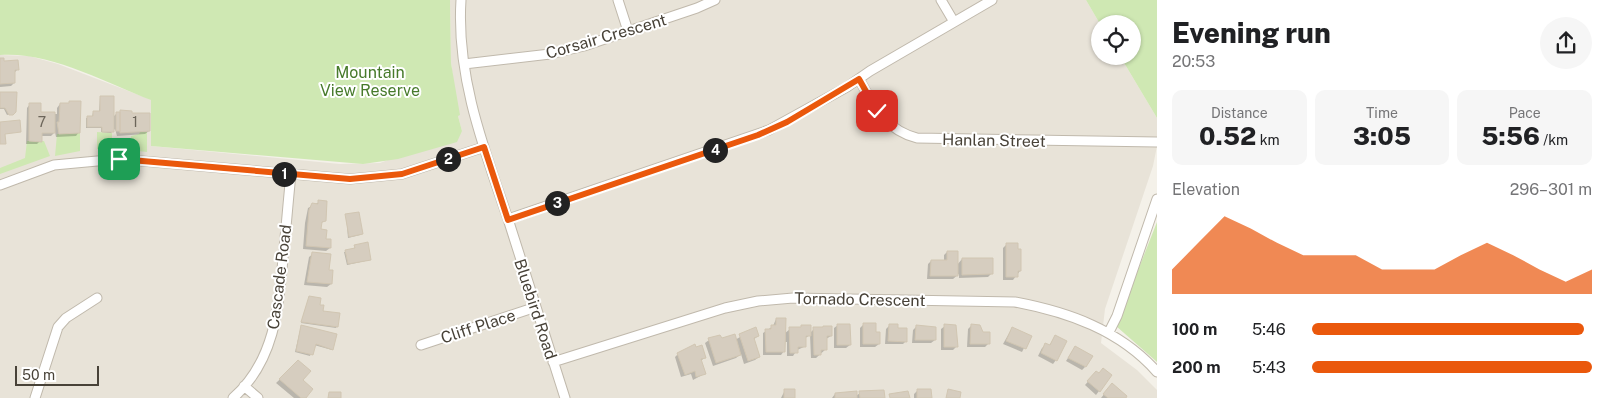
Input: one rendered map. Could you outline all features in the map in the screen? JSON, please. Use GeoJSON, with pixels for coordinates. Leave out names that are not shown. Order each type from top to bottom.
{"type":"FeatureCollection","features":[{"type":"Feature","properties":{"kind":"street","name":"Bluebird Road"},"geometry":{"type":"LineString","coordinates":[[461,0],[459,20],[464,64],[474,115],[565,398]]}},
{"type":"Feature","properties":{"kind":"street"},"geometry":{"type":"LineString","coordinates":[[618,0],[628,31]]}},
{"type":"Feature","properties":{"kind":"street","name":"Corsair Crescent"},"geometry":{"type":"LineString","coordinates":[[464,64],[550,54],[628,31],[715,0]]}},
{"type":"Feature","properties":{"kind":"street"},"geometry":{"type":"LineString","coordinates":[[941,0],[954,22]]}},
{"type":"Feature","properties":{"kind":"street"},"geometry":{"type":"LineString","coordinates":[[508,220],[758,135],[787,122],[992,0]]}},
{"type":"Feature","properties":{"kind":"street","name":"Hanlan Street"},"geometry":{"type":"LineString","coordinates":[[859,79],[884,120],[900,132],[918,138],[1157,142]]}},
{"type":"Feature","properties":{"kind":"street"},"geometry":{"type":"LineString","coordinates":[[0,185],[54,165],[119,159],[350,179],[402,174],[484,147]]}},
{"type":"Feature","properties":{"kind":"street","name":"Cascade Road"},"geometry":{"type":"LineString","coordinates":[[233,398],[244,386],[266,350],[277,317],[291,174]]}},
{"type":"Feature","properties":{"kind":"street"},"geometry":{"type":"LineString","coordinates":[[1109,332],[1117,316],[1157,198]]}},
{"type":"Feature","properties":{"kind":"street"},"geometry":{"type":"LineString","coordinates":[[35,398],[60,323],[97,298]]}},
{"type":"Feature","properties":{"kind":"street","name":"Tornado Crescent"},"geometry":{"type":"LineString","coordinates":[[554,362],[725,308],[793,298],[1015,302],[1046,308],[1080,319],[1109,332],[1157,372]]}},
{"type":"Feature","properties":{"kind":"street","name":"Cliff Place"},"geometry":{"type":"LineString","coordinates":[[420,345],[536,308]]}},
{"type":"Feature","properties":{"kind":"street"},"geometry":{"type":"LineString","coordinates":[[244,386],[258,398]]}},
{"type":"Feature","properties":{"kind":"shaded area"},"geometry":{"type":"Polygon","coordinates":[[[450,0],[1086,0],[1095,15],[1091,15],[1091,65],[1125,65],[1157,118],[1157,146],[1153,166],[1105,309],[1101,343],[1137,370],[1157,390],[1157,398],[0,398],[0,55],[29,56],[58,64],[152,100],[151,146],[340,164],[380,163],[462,131],[458,116],[451,63],[450,0]]]}},
{"type":"Feature","properties":{"kind":"green space","name":"Mountain View Reserve"},"geometry":{"type":"Polygon","coordinates":[[[0,0],[450,0],[451,63],[460,115],[458,116],[462,131],[457,142],[398,159],[363,164],[151,146],[151,100],[58,63],[19,55],[0,55],[0,0]]]}},
{"type":"Feature","properties":{"kind":"green space"},"geometry":{"type":"Polygon","coordinates":[[[1086,0],[1157,0],[1157,118],[1125,65],[1141,65],[1141,15],[1095,15],[1086,0]]]}},
{"type":"Feature","properties":{"kind":"green space"},"geometry":{"type":"Polygon","coordinates":[[[97,132],[112,133],[112,144],[115,145],[115,149],[97,149],[97,132]]]}},
{"type":"Feature","properties":{"kind":"green space"},"geometry":{"type":"Polygon","coordinates":[[[140,132],[147,132],[147,152],[130,150],[131,136],[140,132]]]}},
{"type":"Feature","properties":{"kind":"green space"},"geometry":{"type":"Polygon","coordinates":[[[80,133],[80,151],[55,156],[57,134],[80,133]]]}},
{"type":"Feature","properties":{"kind":"green space"},"geometry":{"type":"Polygon","coordinates":[[[27,141],[44,141],[50,156],[0,174],[0,168],[25,158],[27,141]]]}},
{"type":"Feature","properties":{"kind":"green space"},"geometry":{"type":"Polygon","coordinates":[[[1157,222],[1157,362],[1116,326],[1157,222]]]}},
{"type":"Feature","properties":{"kind":"building"},"geometry":{"type":"Polygon","coordinates":[[[0,58],[4,58],[4,61],[18,60],[19,70],[15,70],[15,83],[0,84],[0,58]]]}},
{"type":"Feature","properties":{"kind":"building"},"geometry":{"type":"Polygon","coordinates":[[[0,92],[17,92],[16,112],[13,115],[9,115],[5,108],[0,108],[0,92]]]}},
{"type":"Feature","properties":{"kind":"building"},"geometry":{"type":"Polygon","coordinates":[[[100,96],[114,96],[114,132],[102,132],[102,127],[87,127],[87,116],[93,116],[93,111],[100,111],[100,96]]]}},
{"type":"Feature","properties":{"kind":"building"},"geometry":{"type":"Polygon","coordinates":[[[69,101],[81,101],[80,133],[59,134],[57,122],[59,122],[60,103],[69,103],[69,101]]]}},
{"type":"Feature","properties":{"kind":"building"},"geometry":{"type":"Polygon","coordinates":[[[29,103],[41,103],[41,112],[55,112],[55,133],[42,133],[42,142],[29,141],[29,103]]]}},
{"type":"Feature","properties":{"kind":"building"},"geometry":{"type":"Polygon","coordinates":[[[120,110],[132,111],[132,113],[150,113],[150,131],[120,133],[120,110]]]}},
{"type":"Feature","properties":{"kind":"building"},"geometry":{"type":"Polygon","coordinates":[[[116,112],[120,112],[120,131],[116,131],[116,112]]]}},
{"type":"Feature","properties":{"kind":"building"},"geometry":{"type":"Polygon","coordinates":[[[20,120],[21,132],[5,134],[6,144],[0,144],[0,122],[20,120]]]}},
{"type":"Feature","properties":{"kind":"building"},"geometry":{"type":"Polygon","coordinates":[[[318,200],[327,201],[326,221],[322,222],[321,229],[327,230],[326,239],[331,239],[331,248],[306,246],[309,210],[312,203],[318,204],[318,200]]]}},
{"type":"Feature","properties":{"kind":"building"},"geometry":{"type":"Polygon","coordinates":[[[359,212],[363,234],[349,237],[345,214],[359,212]]]}},
{"type":"Feature","properties":{"kind":"building"},"geometry":{"type":"Polygon","coordinates":[[[368,242],[371,260],[348,264],[345,250],[355,248],[354,245],[368,242]]]}},
{"type":"Feature","properties":{"kind":"building"},"geometry":{"type":"Polygon","coordinates":[[[1006,243],[1018,243],[1018,249],[1021,249],[1021,271],[1018,271],[1018,277],[1006,277],[1006,243]]]}},
{"type":"Feature","properties":{"kind":"building"},"geometry":{"type":"Polygon","coordinates":[[[947,251],[958,251],[958,276],[930,276],[931,260],[947,260],[947,251]]]}},
{"type":"Feature","properties":{"kind":"building"},"geometry":{"type":"Polygon","coordinates":[[[312,252],[331,254],[329,270],[333,270],[332,284],[307,282],[312,252]]]}},
{"type":"Feature","properties":{"kind":"building"},"geometry":{"type":"Polygon","coordinates":[[[962,258],[993,258],[993,274],[962,275],[962,258]]]}},
{"type":"Feature","properties":{"kind":"building"},"geometry":{"type":"Polygon","coordinates":[[[309,296],[321,298],[320,305],[324,305],[323,311],[340,313],[338,327],[301,322],[309,296]]]}},
{"type":"Feature","properties":{"kind":"building"},"geometry":{"type":"Polygon","coordinates":[[[776,318],[786,318],[785,352],[766,352],[765,329],[771,329],[771,325],[776,325],[776,318]]]}},
{"type":"Feature","properties":{"kind":"building"},"geometry":{"type":"Polygon","coordinates":[[[863,323],[876,323],[876,332],[880,332],[880,344],[863,344],[863,323]]]}},
{"type":"Feature","properties":{"kind":"building"},"geometry":{"type":"Polygon","coordinates":[[[837,324],[850,324],[851,345],[837,345],[837,324]]]}},
{"type":"Feature","properties":{"kind":"building"},"geometry":{"type":"Polygon","coordinates":[[[889,324],[898,324],[898,328],[907,328],[907,342],[888,341],[889,324]]]}},
{"type":"Feature","properties":{"kind":"building"},"geometry":{"type":"Polygon","coordinates":[[[944,324],[956,325],[958,347],[944,347],[944,324]]]}},
{"type":"Feature","properties":{"kind":"building"},"geometry":{"type":"Polygon","coordinates":[[[971,324],[980,325],[983,332],[990,332],[990,344],[970,344],[971,324]]]}},
{"type":"Feature","properties":{"kind":"building"},"geometry":{"type":"Polygon","coordinates":[[[301,325],[337,334],[333,350],[316,344],[313,355],[296,351],[301,325]]]}},
{"type":"Feature","properties":{"kind":"building"},"geometry":{"type":"Polygon","coordinates":[[[801,325],[811,325],[811,336],[806,336],[806,347],[798,347],[798,353],[790,353],[789,327],[801,327],[801,325]]]}},
{"type":"Feature","properties":{"kind":"building"},"geometry":{"type":"Polygon","coordinates":[[[916,325],[936,327],[936,340],[915,340],[916,325]]]}},
{"type":"Feature","properties":{"kind":"building"},"geometry":{"type":"Polygon","coordinates":[[[832,326],[832,336],[827,336],[827,350],[821,350],[821,355],[814,355],[813,327],[832,326]]]}},
{"type":"Feature","properties":{"kind":"building"},"geometry":{"type":"Polygon","coordinates":[[[756,327],[759,336],[754,338],[760,357],[748,361],[739,334],[756,327]]]}},
{"type":"Feature","properties":{"kind":"building"},"geometry":{"type":"Polygon","coordinates":[[[1012,327],[1032,336],[1026,349],[1006,341],[1012,327]]]}},
{"type":"Feature","properties":{"kind":"building"},"geometry":{"type":"Polygon","coordinates":[[[735,334],[741,355],[716,363],[708,338],[720,335],[722,338],[735,334]]]}},
{"type":"Feature","properties":{"kind":"building"},"geometry":{"type":"Polygon","coordinates":[[[1055,335],[1067,341],[1057,361],[1041,353],[1045,343],[1050,345],[1055,335]]]}},
{"type":"Feature","properties":{"kind":"building"},"geometry":{"type":"Polygon","coordinates":[[[695,344],[696,347],[702,345],[706,358],[701,359],[706,374],[696,377],[695,371],[685,375],[677,353],[695,344]]]}},
{"type":"Feature","properties":{"kind":"building"},"geometry":{"type":"Polygon","coordinates":[[[1075,346],[1093,356],[1086,367],[1068,358],[1075,346]]]}},
{"type":"Feature","properties":{"kind":"building"},"geometry":{"type":"Polygon","coordinates":[[[298,360],[311,371],[303,380],[313,389],[306,398],[301,398],[279,379],[298,360]]]}},
{"type":"Feature","properties":{"kind":"building"},"geometry":{"type":"Polygon","coordinates":[[[1103,368],[1112,375],[1100,392],[1087,381],[1096,371],[1099,373],[1103,368]]]}},
{"type":"Feature","properties":{"kind":"building"},"geometry":{"type":"Polygon","coordinates":[[[1112,383],[1127,396],[1126,398],[1108,398],[1103,394],[1112,383]]]}},
{"type":"Feature","properties":{"kind":"building"},"geometry":{"type":"Polygon","coordinates":[[[784,389],[795,389],[795,398],[784,398],[784,389]]]}},
{"type":"Feature","properties":{"kind":"building"},"geometry":{"type":"Polygon","coordinates":[[[917,389],[931,389],[932,398],[917,398],[917,389]]]}},
{"type":"Feature","properties":{"kind":"building"},"geometry":{"type":"Polygon","coordinates":[[[948,389],[961,392],[960,398],[946,398],[948,389]]]}},
{"type":"Feature","properties":{"kind":"building"},"geometry":{"type":"Polygon","coordinates":[[[884,390],[885,398],[860,398],[859,391],[884,390]]]}},
{"type":"Feature","properties":{"kind":"building"},"geometry":{"type":"Polygon","coordinates":[[[857,391],[857,398],[835,398],[835,393],[857,391]]]}},
{"type":"Feature","properties":{"kind":"building"},"geometry":{"type":"Polygon","coordinates":[[[908,391],[910,398],[890,398],[889,394],[908,391]]]}},
{"type":"Feature","properties":{"kind":"building"},"geometry":{"type":"Polygon","coordinates":[[[329,392],[341,392],[341,398],[328,398],[329,392]]]}},
{"type":"Feature","properties":{"kind":"route"},"geometry":{"type":"LineString","coordinates":[[119,159],[350,179],[402,174],[484,147],[508,220],[758,135],[787,122],[859,79],[877,111]]}}]}
